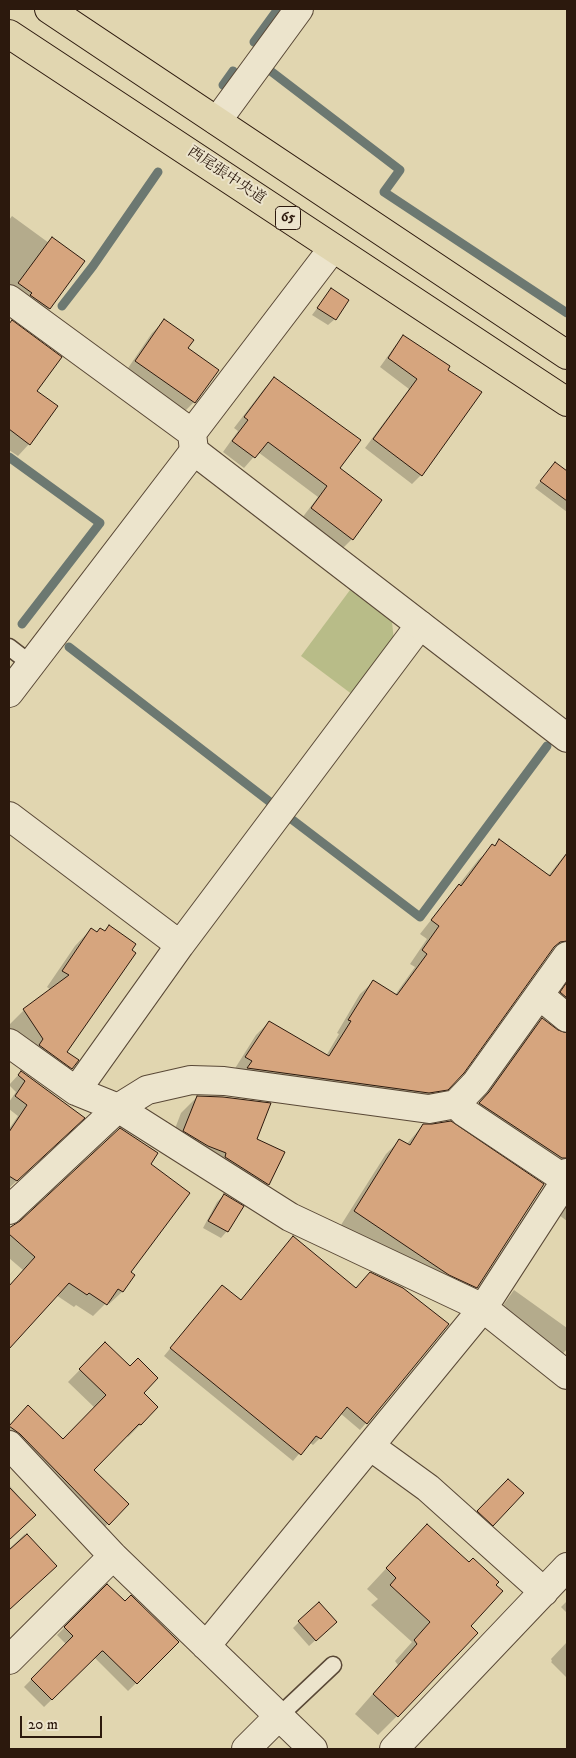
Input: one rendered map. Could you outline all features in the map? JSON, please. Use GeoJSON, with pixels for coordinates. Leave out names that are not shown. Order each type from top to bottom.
{"type":"FeatureCollection","features":[{"type":"Feature","properties":{"kind":"main road"},"geometry":{"type":"LineString","coordinates":[[49,9],[567,355]]}},
{"type":"Feature","properties":{"kind":"main road","name":"西尾張中央道"},"geometry":{"type":"LineString","coordinates":[[9,34],[567,402]]}},
{"type":"Feature","properties":{"kind":"street"},"geometry":{"type":"LineString","coordinates":[[217,121],[299,9]]}},
{"type":"Feature","properties":{"kind":"street"},"geometry":{"type":"LineString","coordinates":[[9,693],[333,248]]}},
{"type":"Feature","properties":{"kind":"street"},"geometry":{"type":"LineString","coordinates":[[9,299],[193,442],[420,625],[567,738]]}},
{"type":"Feature","properties":{"kind":"street"},"geometry":{"type":"LineString","coordinates":[[76,1091],[180,945],[420,625]]}},
{"type":"Feature","properties":{"kind":"street"},"geometry":{"type":"LineString","coordinates":[[9,816],[180,945]]}},
{"type":"Feature","properties":{"kind":"street"},"geometry":{"type":"LineString","coordinates":[[9,1210],[118,1108],[147,1090],[191,1080],[224,1081],[429,1109],[456,1104],[476,1083],[567,956]]}},
{"type":"Feature","properties":{"kind":"street"},"geometry":{"type":"LineString","coordinates":[[539,995],[567,1018]]}},
{"type":"Feature","properties":{"kind":"street"},"geometry":{"type":"LineString","coordinates":[[9,1043],[76,1091],[118,1108],[290,1217],[483,1308],[567,1375]]}},
{"type":"Feature","properties":{"kind":"street"},"geometry":{"type":"LineString","coordinates":[[206,1646],[483,1308],[566,1180],[565,1175],[464,1112],[456,1104]]}},
{"type":"Feature","properties":{"kind":"street"},"geometry":{"type":"LineString","coordinates":[[9,1445],[113,1556],[313,1749]]}},
{"type":"Feature","properties":{"kind":"street"},"geometry":{"type":"LineString","coordinates":[[370,1446],[428,1488],[544,1592]]}},
{"type":"Feature","properties":{"kind":"street"},"geometry":{"type":"LineString","coordinates":[[9,1660],[113,1556]]}},
{"type":"Feature","properties":{"kind":"street"},"geometry":{"type":"LineString","coordinates":[[394,1749],[567,1567]]}},
{"type":"Feature","properties":{"kind":"street"},"geometry":{"type":"LineString","coordinates":[[246,1749],[278,1716]]}},
{"type":"Feature","properties":{"kind":"lane"},"geometry":{"type":"LineString","coordinates":[[9,647],[31,664]]}},
{"type":"Feature","properties":{"kind":"lane"},"geometry":{"type":"LineString","coordinates":[[278,1716],[333,1665]]}},
{"type":"Feature","properties":{"kind":"green space"},"geometry":{"type":"Polygon","coordinates":[[[350,590],[392,622],[394,641],[353,695],[301,656],[350,590]]]}},
{"type":"Feature","properties":{"kind":"building"},"geometry":{"type":"Polygon","coordinates":[[[52,237],[85,261],[50,309],[30,295],[32,293],[18,283],[52,237]]]}},
{"type":"Feature","properties":{"kind":"building"},"geometry":{"type":"Polygon","coordinates":[[[331,288],[349,300],[336,320],[317,308],[331,288]]]}},
{"type":"Feature","properties":{"kind":"building"},"geometry":{"type":"Polygon","coordinates":[[[164,319],[194,340],[188,348],[219,370],[195,403],[135,361],[164,319]]]}},
{"type":"Feature","properties":{"kind":"building"},"geometry":{"type":"Polygon","coordinates":[[[12,320],[62,357],[37,391],[58,406],[30,445],[9,429],[9,324],[12,320]]]}},
{"type":"Feature","properties":{"kind":"building"},"geometry":{"type":"Polygon","coordinates":[[[403,335],[450,366],[448,370],[482,392],[422,476],[373,439],[417,379],[388,358],[403,335]]]}},
{"type":"Feature","properties":{"kind":"building"},"geometry":{"type":"Polygon","coordinates":[[[274,377],[361,440],[340,468],[382,500],[353,540],[311,508],[327,486],[268,442],[255,458],[232,441],[248,420],[244,417],[274,377]]]}},
{"type":"Feature","properties":{"kind":"building"},"geometry":{"type":"Polygon","coordinates":[[[555,462],[567,471],[567,501],[540,481],[555,462]]]}},
{"type":"Feature","properties":{"kind":"building"},"geometry":{"type":"Polygon","coordinates":[[[499,839],[550,876],[567,853],[567,941],[560,942],[554,947],[464,1073],[448,1090],[429,1093],[247,1068],[252,1061],[245,1057],[269,1021],[329,1056],[351,1021],[348,1020],[373,980],[397,995],[427,954],[422,950],[439,926],[431,920],[459,884],[461,886],[492,844],[495,846],[499,839]]]}},
{"type":"Feature","properties":{"kind":"building"},"geometry":{"type":"Polygon","coordinates":[[[109,925],[136,944],[132,950],[136,953],[67,1052],[79,1060],[72,1069],[39,1045],[43,1039],[23,1009],[69,975],[62,971],[91,928],[97,932],[100,928],[105,931],[109,925]]]}},
{"type":"Feature","properties":{"kind":"building"},"geometry":{"type":"Polygon","coordinates":[[[567,982],[567,998],[560,992],[567,982]]]}},
{"type":"Feature","properties":{"kind":"building"},"geometry":{"type":"Polygon","coordinates":[[[542,1018],[558,1030],[567,1033],[567,1158],[562,1158],[479,1103],[542,1018]]]}},
{"type":"Feature","properties":{"kind":"building"},"geometry":{"type":"Polygon","coordinates":[[[21,1071],[85,1118],[17,1181],[9,1176],[9,1132],[27,1105],[15,1096],[25,1081],[18,1075],[21,1071]]]}},
{"type":"Feature","properties":{"kind":"building"},"geometry":{"type":"Polygon","coordinates":[[[197,1096],[271,1103],[257,1139],[285,1152],[269,1185],[225,1157],[226,1153],[208,1146],[183,1131],[197,1096]]]}},
{"type":"Feature","properties":{"kind":"building"},"geometry":{"type":"Polygon","coordinates":[[[451,1121],[544,1184],[477,1288],[449,1275],[354,1211],[399,1139],[410,1145],[423,1124],[451,1121]]]}},
{"type":"Feature","properties":{"kind":"building"},"geometry":{"type":"Polygon","coordinates":[[[120,1128],[158,1153],[151,1164],[190,1193],[131,1272],[135,1275],[123,1292],[118,1289],[107,1305],[69,1283],[9,1349],[9,1286],[35,1257],[9,1234],[9,1228],[20,1221],[120,1128]]]}},
{"type":"Feature","properties":{"kind":"building"},"geometry":{"type":"Polygon","coordinates":[[[224,1194],[244,1206],[228,1232],[208,1221],[224,1194]]]}},
{"type":"Feature","properties":{"kind":"building"},"geometry":{"type":"Polygon","coordinates":[[[293,1236],[356,1288],[370,1272],[403,1288],[449,1324],[367,1424],[347,1407],[321,1439],[316,1436],[301,1455],[170,1348],[222,1285],[241,1300],[293,1236]]]}},
{"type":"Feature","properties":{"kind":"building"},"geometry":{"type":"Polygon","coordinates":[[[105,1342],[130,1366],[138,1358],[158,1378],[144,1393],[158,1407],[94,1470],[129,1504],[109,1525],[20,1434],[9,1426],[28,1405],[63,1439],[106,1395],[79,1369],[105,1342]]]}},
{"type":"Feature","properties":{"kind":"building"},"geometry":{"type":"Polygon","coordinates":[[[508,1479],[524,1493],[493,1526],[477,1511],[508,1479]]]}},
{"type":"Feature","properties":{"kind":"building"},"geometry":{"type":"Polygon","coordinates":[[[9,1487],[36,1515],[9,1540],[9,1487]]]}},
{"type":"Feature","properties":{"kind":"building"},"geometry":{"type":"Polygon","coordinates":[[[427,1524],[469,1562],[473,1558],[499,1582],[496,1585],[503,1591],[471,1626],[478,1633],[398,1717],[373,1694],[417,1644],[414,1640],[430,1622],[390,1585],[396,1578],[386,1568],[427,1524]]]}},
{"type":"Feature","properties":{"kind":"building"},"geometry":{"type":"Polygon","coordinates":[[[27,1534],[57,1566],[9,1610],[9,1550],[27,1534]]]}},
{"type":"Feature","properties":{"kind":"building"},"geometry":{"type":"Polygon","coordinates":[[[107,1584],[125,1601],[131,1595],[179,1642],[137,1684],[102,1651],[52,1700],[31,1679],[73,1636],[64,1627],[107,1584]]]}},
{"type":"Feature","properties":{"kind":"building"},"geometry":{"type":"Polygon","coordinates":[[[319,1602],[337,1622],[316,1641],[298,1621],[319,1602]]]}},
{"type":"Feature","properties":{"kind":"waterway"},"geometry":{"type":"LineString","coordinates":[[254,42],[278,9]]}},
{"type":"Feature","properties":{"kind":"waterway"},"geometry":{"type":"LineString","coordinates":[[268,69],[400,170],[384,192],[567,313]]}},
{"type":"Feature","properties":{"kind":"waterway"},"geometry":{"type":"LineString","coordinates":[[223,85],[233,71]]}},
{"type":"Feature","properties":{"kind":"waterway"},"geometry":{"type":"LineString","coordinates":[[62,306],[93,266],[158,172]]}},
{"type":"Feature","properties":{"kind":"waterway"},"geometry":{"type":"LineString","coordinates":[[9,457],[100,523],[22,624]]}},
{"type":"Feature","properties":{"kind":"waterway"},"geometry":{"type":"LineString","coordinates":[[69,647],[270,802]]}},
{"type":"Feature","properties":{"kind":"waterway"},"geometry":{"type":"LineString","coordinates":[[290,818],[420,917],[547,746]]}}]}
